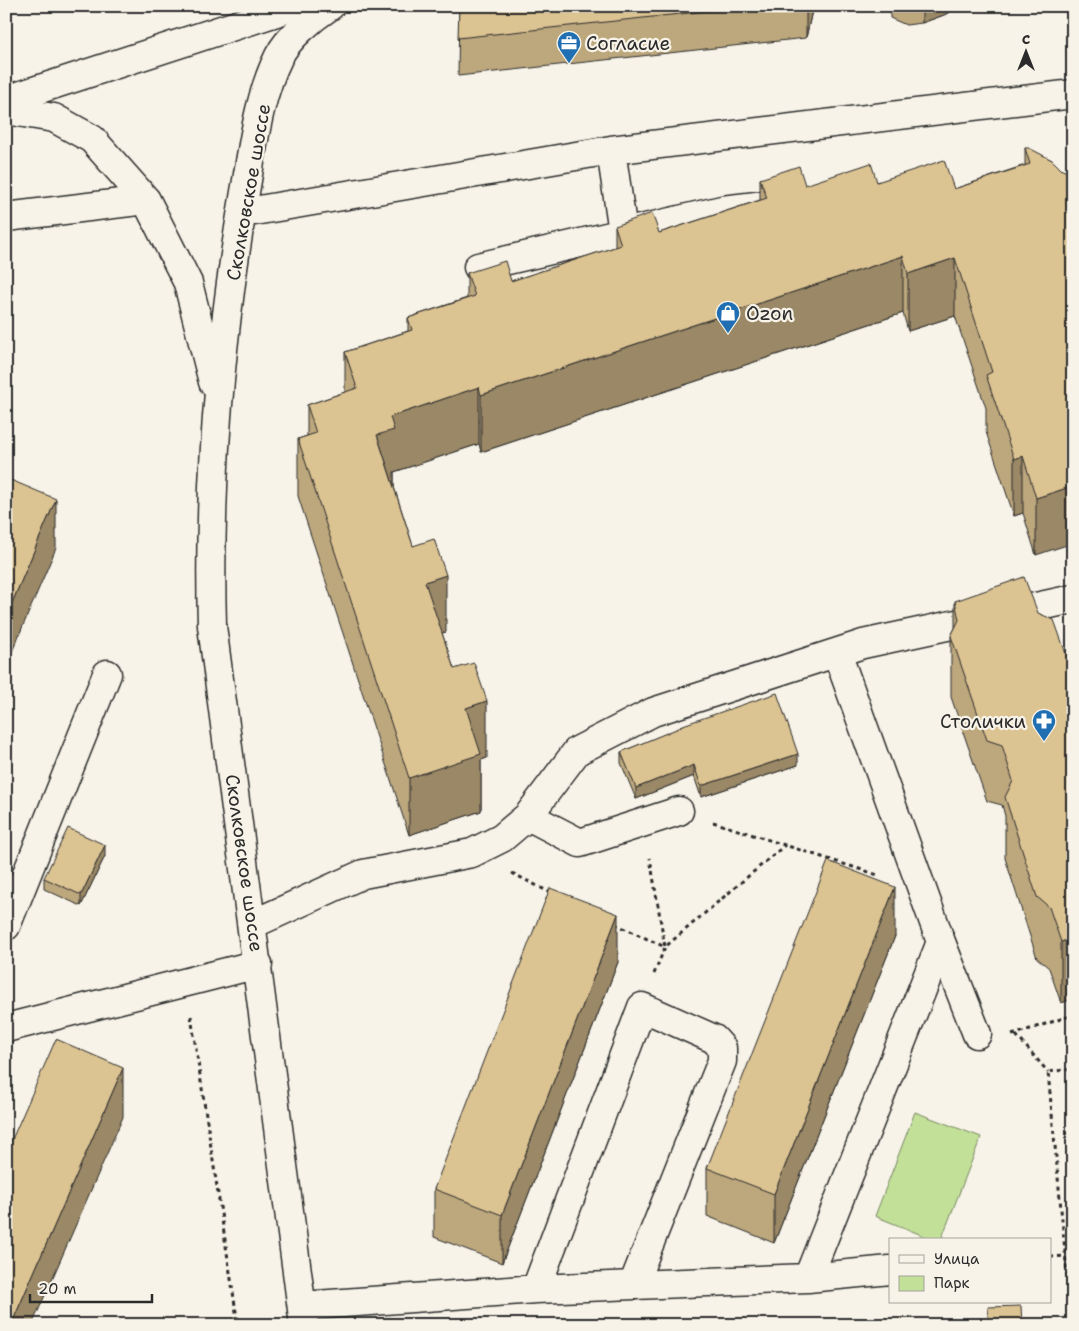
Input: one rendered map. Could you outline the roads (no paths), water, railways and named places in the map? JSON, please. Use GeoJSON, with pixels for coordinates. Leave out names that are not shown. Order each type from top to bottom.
{"type":"FeatureCollection","features":[{"type":"Feature","properties":{"kind":"street"},"geometry":{"type":"LineString","coordinates":[[6,100],[295,6]]}},
{"type":"Feature","properties":{"kind":"street","name":"Сколковское шоссе"},"geometry":{"type":"LineString","coordinates":[[303,1315],[253,924],[212,626],[210,551],[217,401],[231,279],[260,111],[279,55],[311,19],[330,6]]}},
{"type":"Feature","properties":{"kind":"street"},"geometry":{"type":"LineString","coordinates":[[242,213],[612,150],[1073,94]]}},
{"type":"Feature","properties":{"kind":"street","name":"Сколковское шоссе"},"geometry":{"type":"LineString","coordinates":[[6,110],[54,118],[92,139],[146,200],[188,283],[217,401]]}},
{"type":"Feature","properties":{"kind":"street"},"geometry":{"type":"LineString","coordinates":[[612,150],[623,232]]}},
{"type":"Feature","properties":{"kind":"street"},"geometry":{"type":"LineString","coordinates":[[6,217],[146,200]]}},
{"type":"Feature","properties":{"kind":"street"},"geometry":{"type":"LineString","coordinates":[[478,267],[722,210],[801,201]]}},
{"type":"Feature","properties":{"kind":"street"},"geometry":{"type":"LineString","coordinates":[[253,924],[363,874],[472,852],[502,838],[528,816],[577,751],[654,712],[863,644],[1073,599]]}},
{"type":"Feature","properties":{"kind":"street"},"geometry":{"type":"LineString","coordinates":[[837,653],[941,942],[977,1034]]}},
{"type":"Feature","properties":{"kind":"street"},"geometry":{"type":"LineString","coordinates":[[6,926],[107,674]]}},
{"type":"Feature","properties":{"kind":"street"},"geometry":{"type":"LineString","coordinates":[[528,816],[580,843],[678,811]]}},
{"type":"Feature","properties":{"kind":"street"},"geometry":{"type":"LineString","coordinates":[[808,1278],[941,942]]}},
{"type":"Feature","properties":{"kind":"street"},"geometry":{"type":"LineString","coordinates":[[6,1028],[258,964]]}},
{"type":"Feature","properties":{"kind":"street"},"geometry":{"type":"LineString","coordinates":[[536,1289],[642,1007],[714,1040],[722,1048],[722,1061],[633,1285]]}},
{"type":"Feature","properties":{"kind":"street"},"geometry":{"type":"LineString","coordinates":[[303,1315],[536,1289],[808,1278],[889,1270]]}},
{"type":"Feature","properties":{"kind":"place","name":"Согласие"},"geometry":{"type":"Point","coordinates":[569,64]}},
{"type":"Feature","properties":{"kind":"place","name":"Ozon"},"geometry":{"type":"Point","coordinates":[728,334]}},
{"type":"Feature","properties":{"kind":"place","name":"Столички"},"geometry":{"type":"Point","coordinates":[1044,742]}}]}
